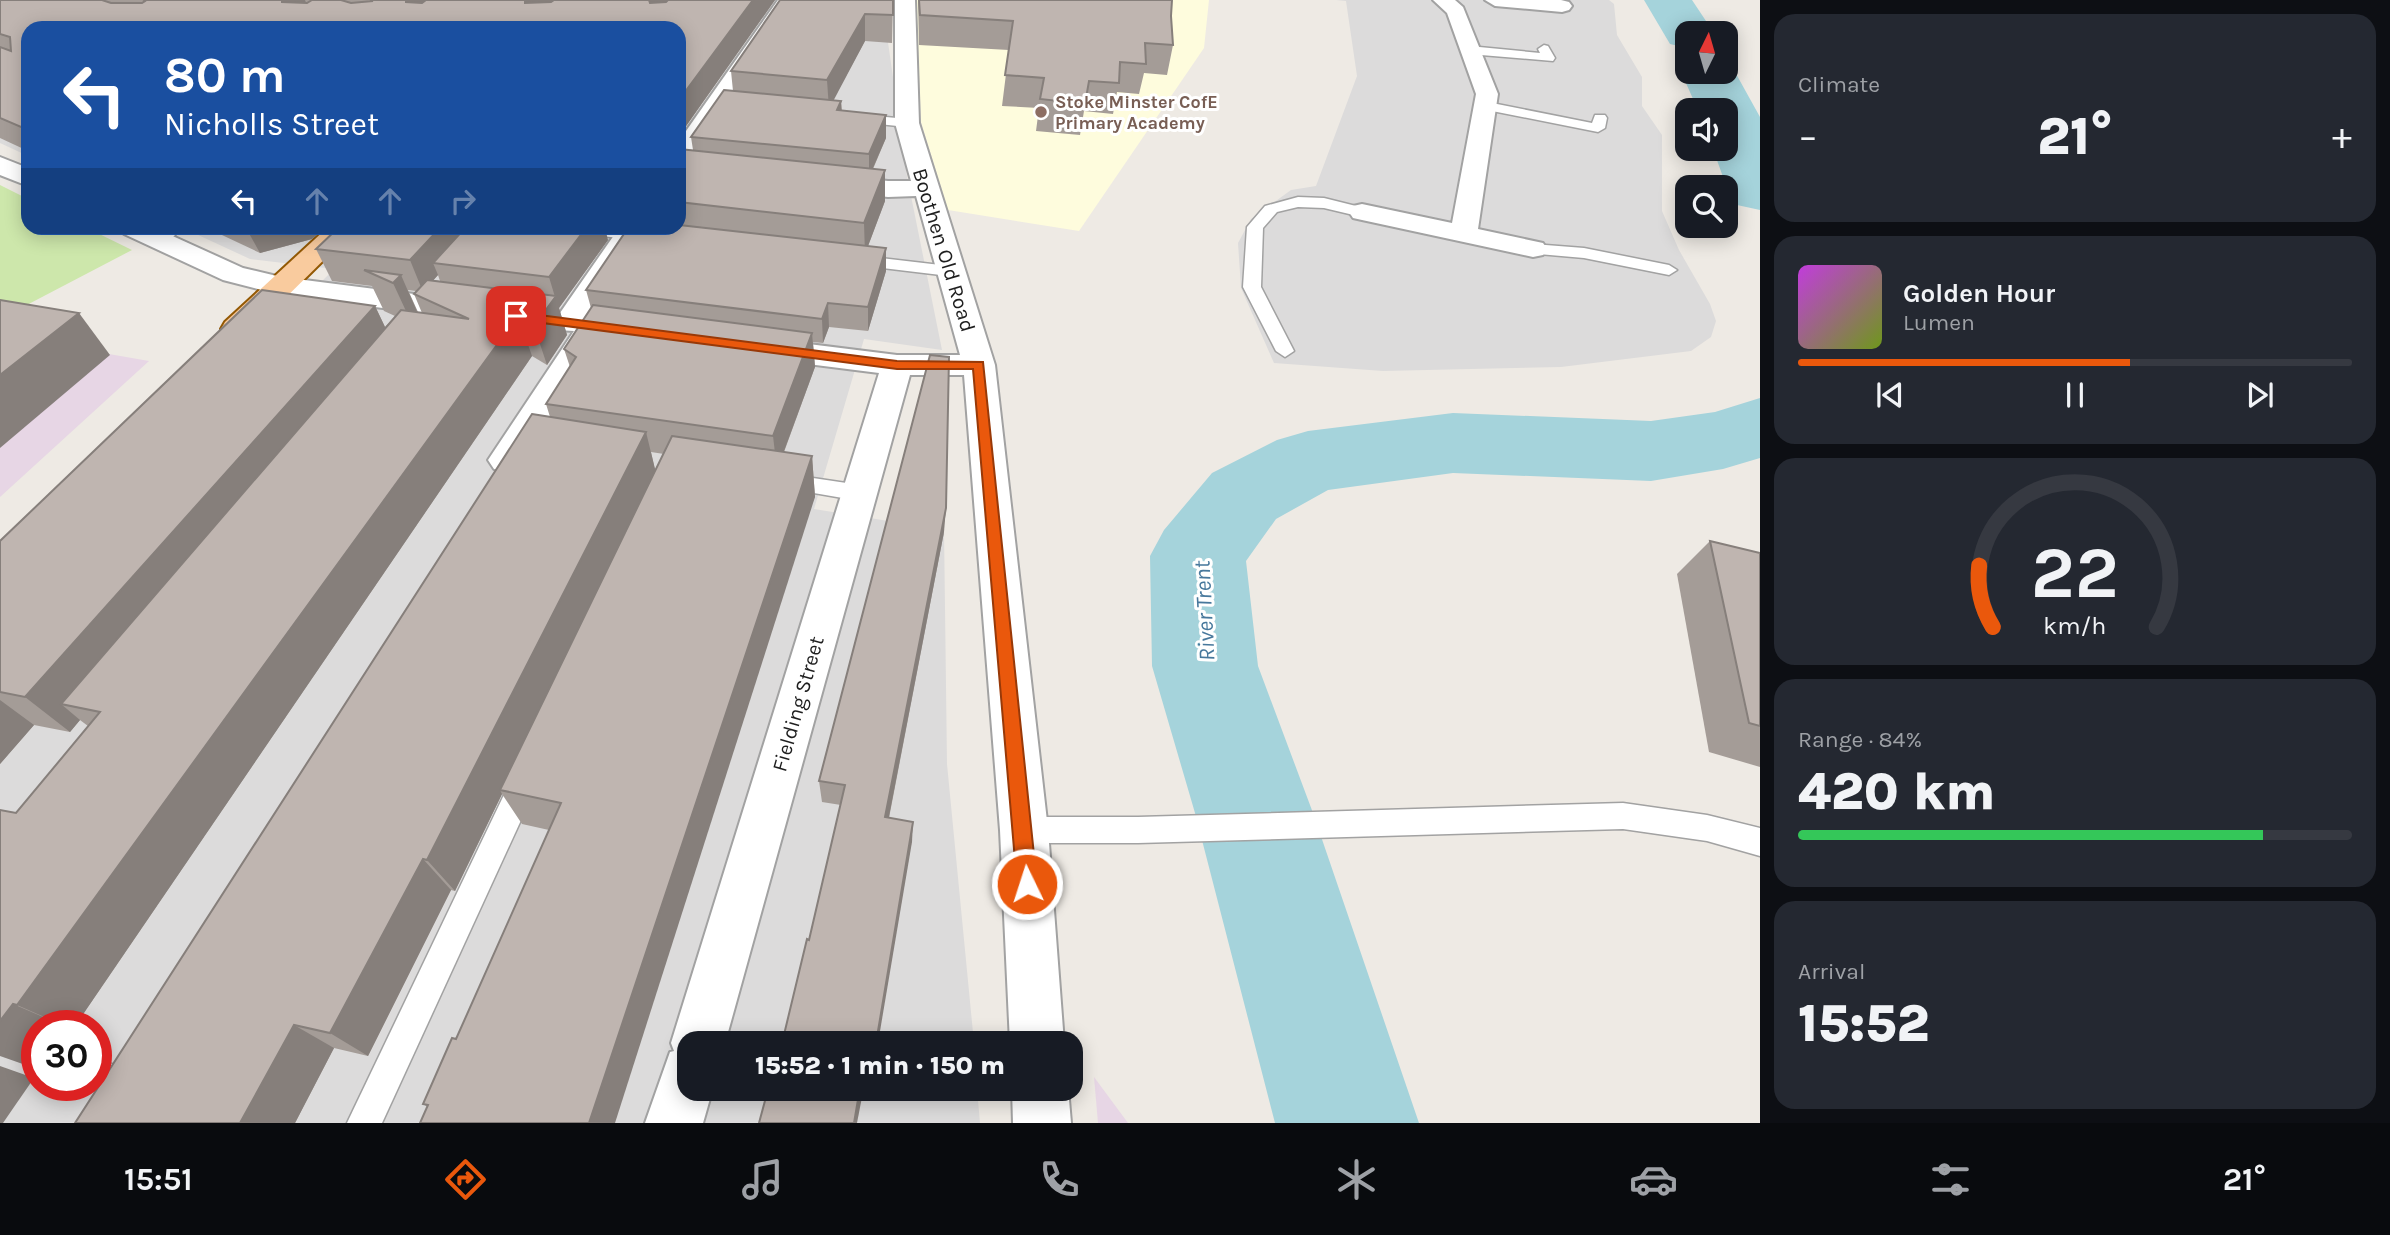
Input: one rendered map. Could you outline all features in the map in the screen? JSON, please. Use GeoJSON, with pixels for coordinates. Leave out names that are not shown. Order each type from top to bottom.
{"type":"FeatureCollection","features":[{"type":"Feature","properties":{"kind":"main road"},"geometry":{"type":"LineString","coordinates":[[211,354],[335,235]]}},
{"type":"Feature","properties":{"kind":"street"},"geometry":{"type":"LineString","coordinates":[[686,151],[723,106],[788,0]]}},
{"type":"Feature","properties":{"kind":"street","name":"Boothen Old Road"},"geometry":{"type":"LineString","coordinates":[[905,0],[906,123],[979,365],[1024,830],[1036,1031]]}},
{"type":"Feature","properties":{"kind":"street"},"geometry":{"type":"LineString","coordinates":[[1445,1],[1476,0]]}},
{"type":"Feature","properties":{"kind":"street"},"geometry":{"type":"LineString","coordinates":[[1495,0],[1562,6]]}},
{"type":"Feature","properties":{"kind":"street"},"geometry":{"type":"LineString","coordinates":[[1445,1],[1455,10],[1487,93],[1464,234]]}},
{"type":"Feature","properties":{"kind":"street"},"geometry":{"type":"LineString","coordinates":[[0,165],[21,175]]}},
{"type":"Feature","properties":{"kind":"street"},"geometry":{"type":"LineString","coordinates":[[686,169],[705,170]]}},
{"type":"Feature","properties":{"kind":"street"},"geometry":{"type":"LineString","coordinates":[[810,181],[888,189],[924,188]]}},
{"type":"Feature","properties":{"kind":"street"},"geometry":{"type":"LineString","coordinates":[[1362,212],[1533,249]]}},
{"type":"Feature","properties":{"kind":"street"},"geometry":{"type":"LineString","coordinates":[[169,235],[233,274],[281,286],[491,313]]}},
{"type":"Feature","properties":{"kind":"street"},"geometry":{"type":"LineString","coordinates":[[487,488],[530,444],[580,325],[628,235]]}},
{"type":"Feature","properties":{"kind":"street"},"geometry":{"type":"LineString","coordinates":[[731,344],[897,365],[979,365]]}},
{"type":"Feature","properties":{"kind":"street","name":"Fielding Street"},"geometry":{"type":"LineString","coordinates":[[702,1031],[897,365]]}},
{"type":"Feature","properties":{"kind":"street"},"geometry":{"type":"LineString","coordinates":[[674,1123],[681,1101]]}},
{"type":"Feature","properties":{"kind":"street"},"geometry":{"type":"LineString","coordinates":[[1041,1101],[1042,1123]]}},
{"type":"Feature","properties":{"kind":"lane"},"geometry":{"type":"LineString","coordinates":[[1469,50],[1549,58],[1544,49]]}},
{"type":"Feature","properties":{"kind":"lane"},"geometry":{"type":"LineString","coordinates":[[1487,106],[1598,128],[1600,118]]}},
{"type":"Feature","properties":{"kind":"lane"},"geometry":{"type":"LineString","coordinates":[[839,117],[906,123]]}},
{"type":"Feature","properties":{"kind":"lane"},"geometry":{"type":"LineString","coordinates":[[1285,351],[1252,287],[1255,228],[1272,209],[1298,202],[1324,203],[1362,212]]}},
{"type":"Feature","properties":{"kind":"lane"},"geometry":{"type":"LineString","coordinates":[[649,235],[668,239]]}},
{"type":"Feature","properties":{"kind":"lane"},"geometry":{"type":"LineString","coordinates":[[1533,249],[1584,253],[1669,270]]}},
{"type":"Feature","properties":{"kind":"lane"},"geometry":{"type":"LineString","coordinates":[[842,259],[949,271]]}},
{"type":"Feature","properties":{"kind":"lane"},"geometry":{"type":"LineString","coordinates":[[766,480],[860,493]]}},
{"type":"Feature","properties":{"kind":"lane"},"geometry":{"type":"LineString","coordinates":[[364,1123],[536,757]]}},
{"type":"Feature","properties":{"kind":"lane"},"geometry":{"type":"LineString","coordinates":[[1024,830],[1138,830],[1623,816],[1707,828],[1760,842]]}},
{"type":"Feature","properties":{"kind":"shaded area"},"geometry":{"type":"Polygon","coordinates":[[[0,0],[882,0],[907,176],[942,350],[864,339],[814,509],[944,530],[947,764],[973,1031],[677,1031],[677,1101],[978,1101],[980,1123],[0,1123],[0,607],[334,269],[250,259],[198,235],[686,235],[686,21],[21,21],[21,153],[0,143],[0,0]]]}},
{"type":"Feature","properties":{"kind":"shaded area","name":"Stoke Minster CofE Primary Academy"},"geometry":{"type":"Polygon","coordinates":[[[916,0],[1209,0],[1204,48],[1079,231],[948,210],[921,122],[916,0]]]}},
{"type":"Feature","properties":{"kind":"shaded area"},"geometry":{"type":"Polygon","coordinates":[[[1336,0],[1609,0],[1614,4],[1617,35],[1642,77],[1642,106],[1662,135],[1662,211],[1679,250],[1710,304],[1716,321],[1711,337],[1691,351],[1561,367],[1383,371],[1274,363],[1241,288],[1238,243],[1251,219],[1291,190],[1316,186],[1357,76],[1346,1],[1336,0]]]}},
{"type":"Feature","properties":{"kind":"shaded area"},"geometry":{"type":"Polygon","coordinates":[[[0,335],[149,361],[0,497],[0,335]]]}},
{"type":"Feature","properties":{"kind":"shaded area"},"geometry":{"type":"Polygon","coordinates":[[[1094,1077],[1128,1123],[1098,1123],[1094,1077]]]}},
{"type":"Feature","properties":{"kind":"green space"},"geometry":{"type":"Polygon","coordinates":[[[0,185],[21,196],[21,235],[101,235],[132,250],[0,319],[0,185]]]}},
{"type":"Feature","properties":{"kind":"building"},"geometry":{"type":"Polygon","coordinates":[[[0,0],[102,0],[111,3],[142,3],[144,0],[282,0],[307,3],[312,0],[341,0],[351,3],[406,0],[422,3],[426,0],[525,0],[525,3],[554,0],[649,0],[650,3],[668,0],[753,0],[686,91],[686,21],[21,21],[21,127],[0,118],[0,47],[11,51],[10,37],[0,34],[0,0]]]}},
{"type":"Feature","properties":{"kind":"building"},"geometry":{"type":"Polygon","coordinates":[[[780,0],[893,0],[893,15],[865,14],[827,80],[731,71],[780,0]]]}},
{"type":"Feature","properties":{"kind":"building"},"geometry":{"type":"Polygon","coordinates":[[[919,0],[1172,0],[1173,45],[1145,43],[1146,64],[1120,62],[1119,83],[1089,81],[1085,104],[1040,99],[1044,78],[1005,75],[1013,21],[920,15],[919,0]]]}},
{"type":"Feature","properties":{"kind":"building"},"geometry":{"type":"Polygon","coordinates":[[[724,90],[841,101],[837,110],[886,115],[869,154],[691,137],[724,90]]]}},
{"type":"Feature","properties":{"kind":"building"},"geometry":{"type":"Polygon","coordinates":[[[686,150],[885,170],[864,223],[686,203],[686,150]]]}},
{"type":"Feature","properties":{"kind":"building"},"geometry":{"type":"Polygon","coordinates":[[[686,226],[886,248],[868,307],[828,303],[822,319],[586,290],[623,235],[686,235],[686,226]]]}},
{"type":"Feature","properties":{"kind":"building"},"geometry":{"type":"Polygon","coordinates":[[[331,235],[433,235],[410,260],[316,249],[331,235]]]}},
{"type":"Feature","properties":{"kind":"building"},"geometry":{"type":"Polygon","coordinates":[[[459,235],[581,235],[549,277],[433,263],[459,235]]]}},
{"type":"Feature","properties":{"kind":"building"},"geometry":{"type":"Polygon","coordinates":[[[364,270],[401,275],[393,283],[364,270]]]}},
{"type":"Feature","properties":{"kind":"building"},"geometry":{"type":"Polygon","coordinates":[[[427,280],[556,296],[534,326],[518,316],[17,1005],[13,1004],[0,1021],[0,810],[16,813],[100,712],[61,704],[401,310],[469,319],[414,294],[427,280]]]}},
{"type":"Feature","properties":{"kind":"building"},"geometry":{"type":"Polygon","coordinates":[[[262,290],[375,306],[25,697],[0,692],[0,541],[262,290]]]}},
{"type":"Feature","properties":{"kind":"building"},"geometry":{"type":"Polygon","coordinates":[[[0,300],[79,313],[0,375],[0,300]]]}},
{"type":"Feature","properties":{"kind":"building"},"geometry":{"type":"Polygon","coordinates":[[[593,305],[812,333],[773,436],[546,404],[576,357],[564,349],[593,305]]]}},
{"type":"Feature","properties":{"kind":"building"},"geometry":{"type":"Polygon","coordinates":[[[930,355],[949,357],[946,508],[885,817],[913,822],[878,1031],[785,1031],[845,785],[819,781],[930,355]]]}},
{"type":"Feature","properties":{"kind":"building"},"geometry":{"type":"Polygon","coordinates":[[[532,414],[646,432],[427,860],[423,859],[330,1033],[294,1025],[240,1123],[75,1123],[89,1101],[112,1101],[112,1066],[532,414]]]}},
{"type":"Feature","properties":{"kind":"building"},"geometry":{"type":"Polygon","coordinates":[[[672,436],[812,456],[589,1123],[420,1123],[428,1105],[423,1104],[452,1038],[456,1039],[561,803],[500,790],[672,436]]]}},
{"type":"Feature","properties":{"kind":"building"},"geometry":{"type":"Polygon","coordinates":[[[1710,541],[1760,553],[1760,726],[1749,723],[1710,541]]]}},
{"type":"Feature","properties":{"kind":"building"},"geometry":{"type":"Polygon","coordinates":[[[765,1101],[858,1101],[854,1123],[759,1123],[765,1101]]]}},
{"type":"Feature","properties":{"kind":"waterway","name":"River Trent"},"geometry":{"type":"LineString","coordinates":[[1668,0],[1681,21]]}},
{"type":"Feature","properties":{"kind":"waterway","name":"River Trent"},"geometry":{"type":"LineString","coordinates":[[1714,84],[1730,115],[1760,191]]}},
{"type":"Feature","properties":{"kind":"waterway","name":"River Trent"},"geometry":{"type":"LineString","coordinates":[[1347,1123],[1254,813],[1205,666],[1198,556],[1244,496],[1308,462],[1453,443],[1651,451],[1723,440],[1760,427]]}},
{"type":"Feature","properties":{"kind":"place","name":"Stoke Minster CofE Primary Academy"},"geometry":{"type":"Point","coordinates":[1041,112]}},
{"type":"Feature","properties":{"kind":"route"},"geometry":{"type":"LineString","coordinates":[[516,316],[897,365],[979,365],[1027,884]]}}]}
